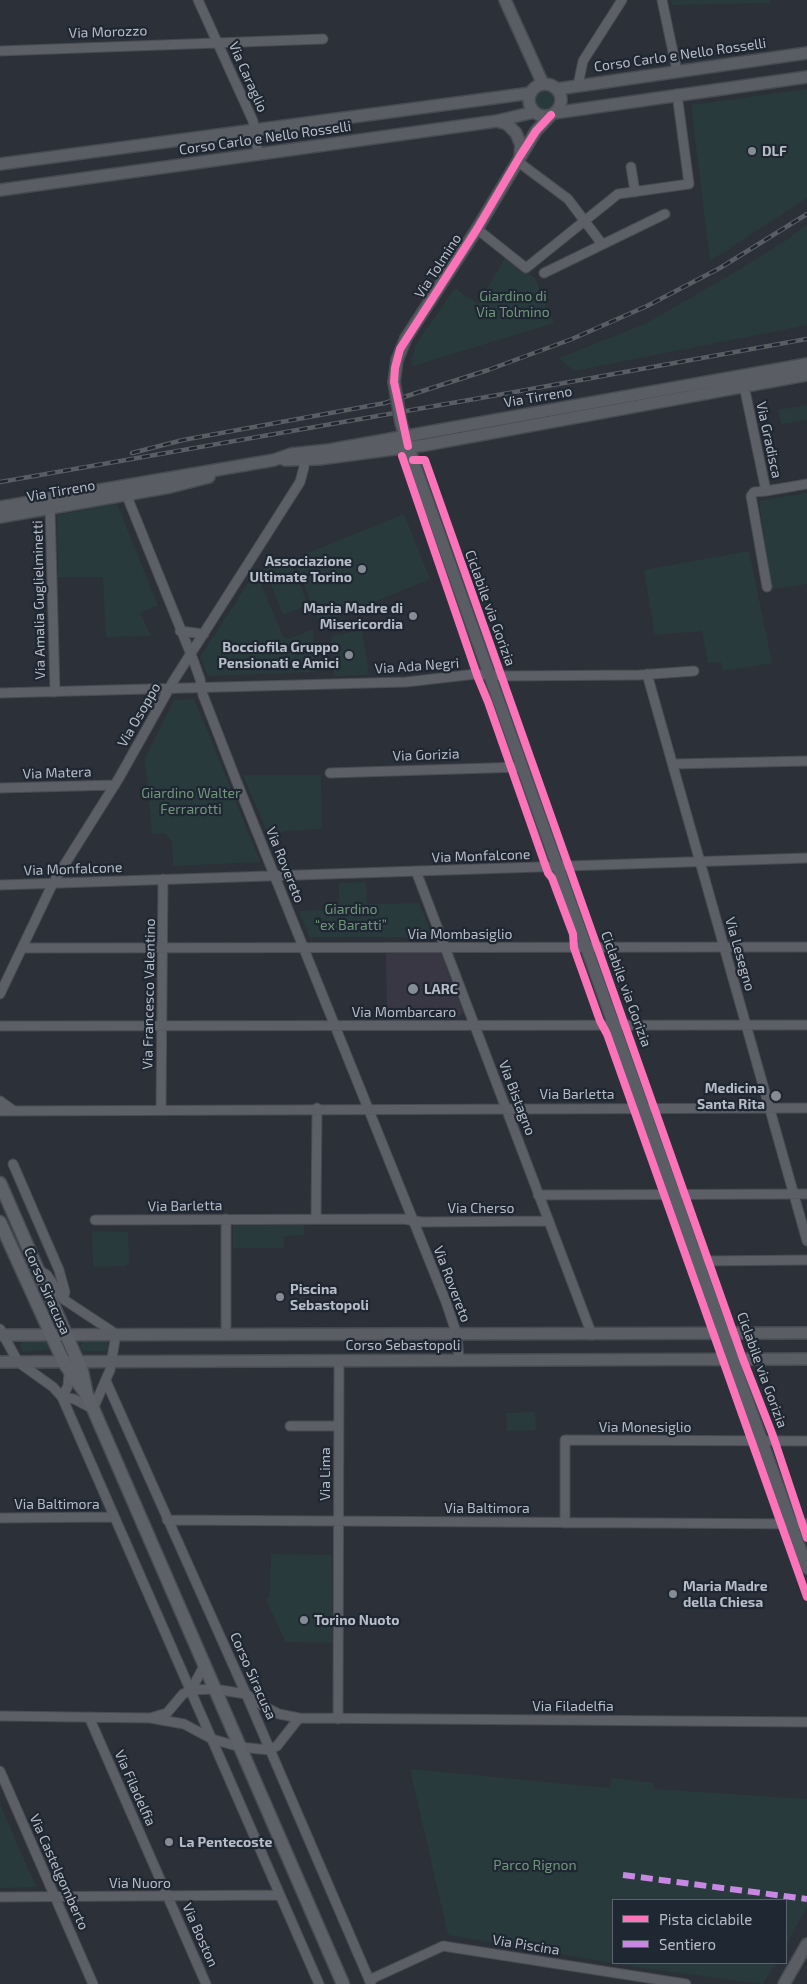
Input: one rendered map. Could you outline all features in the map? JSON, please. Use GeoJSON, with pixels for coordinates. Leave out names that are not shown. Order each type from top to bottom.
{"type":"FeatureCollection","features":[{"type":"Feature","properties":{"kind":"main road","name":"Corso Siracusa"},"geometry":{"type":"LineString","coordinates":[[0,1183],[79,1363],[90,1403]]}},
{"type":"Feature","properties":{"kind":"main road","name":"Corso Siracusa"},"geometry":{"type":"LineString","coordinates":[[0,1222],[50,1335],[67,1368],[90,1403],[343,1984]]}},
{"type":"Feature","properties":{"kind":"street","name":"Via Caraglio"},"geometry":{"type":"LineString","coordinates":[[198,0],[255,129],[258,154]]}},
{"type":"Feature","properties":{"kind":"street"},"geometry":{"type":"LineString","coordinates":[[504,0],[543,84]]}},
{"type":"Feature","properties":{"kind":"street"},"geometry":{"type":"LineString","coordinates":[[578,85],[583,61],[622,0]]}},
{"type":"Feature","properties":{"kind":"street"},"geometry":{"type":"LineString","coordinates":[[662,0],[677,71]]}},
{"type":"Feature","properties":{"kind":"street","name":"Via Caraglio"},"geometry":{"type":"LineString","coordinates":[[217,42],[323,39]]}},
{"type":"Feature","properties":{"kind":"street","name":"Via Morozzo"},"geometry":{"type":"LineString","coordinates":[[0,51],[217,42]]}},
{"type":"Feature","properties":{"kind":"street","name":"Corso Carlo e Nello Rosselli"},"geometry":{"type":"LineString","coordinates":[[557,89],[807,53]]}},
{"type":"Feature","properties":{"kind":"street"},"geometry":{"type":"LineString","coordinates":[[535,112],[544,116],[677,94],[807,77]]}},
{"type":"Feature","properties":{"kind":"street"},"geometry":{"type":"LineString","coordinates":[[536,131],[535,112],[529,103],[531,92],[536,87],[543,84],[551,85],[557,89],[561,101],[553,114]]}},
{"type":"Feature","properties":{"kind":"street","name":"Corso Carlo e Nello Rosselli"},"geometry":{"type":"LineString","coordinates":[[0,164],[531,92]]}},
{"type":"Feature","properties":{"kind":"street"},"geometry":{"type":"LineString","coordinates":[[585,221],[618,194],[689,184],[677,94]]}},
{"type":"Feature","properties":{"kind":"street","name":"Corso Carlo e Nello Rosselli"},"geometry":{"type":"LineString","coordinates":[[0,190],[497,121],[535,112]]}},
{"type":"Feature","properties":{"kind":"street","name":"Via Tolmino"},"geometry":{"type":"LineString","coordinates":[[406,441],[394,382],[396,360],[406,338],[477,229],[536,131],[553,114]]}},
{"type":"Feature","properties":{"kind":"street"},"geometry":{"type":"LineString","coordinates":[[497,121],[506,124],[516,133],[521,145],[519,159],[557,189],[602,244]]}},
{"type":"Feature","properties":{"kind":"street"},"geometry":{"type":"LineString","coordinates":[[631,167],[635,192]]}},
{"type":"Feature","properties":{"kind":"street"},"geometry":{"type":"LineString","coordinates":[[544,273],[665,214]]}},
{"type":"Feature","properties":{"kind":"street","name":"Via Tolmino"},"geometry":{"type":"LineString","coordinates":[[477,229],[526,268],[585,221]]}},
{"type":"Feature","properties":{"kind":"street","name":"Via Tirreno"},"geometry":{"type":"LineString","coordinates":[[743,381],[807,364]]}},
{"type":"Feature","properties":{"kind":"street","name":"Via Tirreno"},"geometry":{"type":"LineString","coordinates":[[0,517],[50,508],[229,467],[406,441],[743,381],[807,375]]}},
{"type":"Feature","properties":{"kind":"street","name":"Via Gradisca"},"geometry":{"type":"LineString","coordinates":[[743,381],[766,490],[754,492],[751,496],[767,587]]}},
{"type":"Feature","properties":{"kind":"street"},"geometry":{"type":"LineString","coordinates":[[406,441],[807,1568]]}},
{"type":"Feature","properties":{"kind":"street","name":"Via Osoppo"},"geometry":{"type":"LineString","coordinates":[[0,994],[53,883],[115,785],[190,654],[300,482],[304,457]]}},
{"type":"Feature","properties":{"kind":"street"},"geometry":{"type":"LineString","coordinates":[[766,490],[807,484]]}},
{"type":"Feature","properties":{"kind":"street","name":"Via Tirreno"},"geometry":{"type":"LineString","coordinates":[[0,507],[125,491]]}},
{"type":"Feature","properties":{"kind":"street","name":"Via Rovereto"},"geometry":{"type":"LineString","coordinates":[[125,491],[275,876],[413,1220],[457,1335],[459,1359]]}},
{"type":"Feature","properties":{"kind":"street","name":"Via Amalia Guglielminetti"},"geometry":{"type":"LineString","coordinates":[[50,508],[55,692]]}},
{"type":"Feature","properties":{"kind":"street"},"geometry":{"type":"LineString","coordinates":[[180,631],[204,634]]}},
{"type":"Feature","properties":{"kind":"street","name":"Via Ada Negri"},"geometry":{"type":"LineString","coordinates":[[201,687],[406,682],[476,674],[647,674],[694,671]]}},
{"type":"Feature","properties":{"kind":"street","name":"Via Lesegno"},"geometry":{"type":"LineString","coordinates":[[647,674],[807,1241]]}},
{"type":"Feature","properties":{"kind":"street","name":"Via Amalia Guglielminetti"},"geometry":{"type":"LineString","coordinates":[[0,693],[201,687]]}},
{"type":"Feature","properties":{"kind":"street"},"geometry":{"type":"LineString","coordinates":[[672,764],[807,761]]}},
{"type":"Feature","properties":{"kind":"street","name":"Via Gorizia"},"geometry":{"type":"LineString","coordinates":[[330,773],[522,767]]}},
{"type":"Feature","properties":{"kind":"street","name":"Via Matera"},"geometry":{"type":"LineString","coordinates":[[0,788],[115,785]]}},
{"type":"Feature","properties":{"kind":"street","name":"Via Monfalcone"},"geometry":{"type":"LineString","coordinates":[[0,885],[807,858]]}},
{"type":"Feature","properties":{"kind":"street","name":"Via Bistagno"},"geometry":{"type":"LineString","coordinates":[[416,871],[592,1335]]}},
{"type":"Feature","properties":{"kind":"street","name":"Via Francesco Valentino"},"geometry":{"type":"LineString","coordinates":[[161,1109],[163,879]]}},
{"type":"Feature","properties":{"kind":"street","name":"Via Mombasiglio"},"geometry":{"type":"LineString","coordinates":[[22,948],[807,947]]}},
{"type":"Feature","properties":{"kind":"street","name":"Via Mombarcaro"},"geometry":{"type":"LineString","coordinates":[[0,1026],[807,1025]]}},
{"type":"Feature","properties":{"kind":"street"},"geometry":{"type":"LineString","coordinates":[[0,1101],[14,1111]]}},
{"type":"Feature","properties":{"kind":"street","name":"Via Barletta"},"geometry":{"type":"LineString","coordinates":[[0,1111],[317,1108],[368,1110],[506,1107],[807,1108]]}},
{"type":"Feature","properties":{"kind":"street"},"geometry":{"type":"LineString","coordinates":[[317,1108],[316,1219],[413,1220]]}},
{"type":"Feature","properties":{"kind":"street","name":"Corso Siracusa"},"geometry":{"type":"LineString","coordinates":[[13,1164],[59,1270],[65,1292],[63,1299]]}},
{"type":"Feature","properties":{"kind":"street"},"geometry":{"type":"LineString","coordinates":[[538,1195],[807,1194]]}},
{"type":"Feature","properties":{"kind":"street"},"geometry":{"type":"LineString","coordinates":[[226,1219],[226,1335]]}},
{"type":"Feature","properties":{"kind":"street","name":"Via Barletta"},"geometry":{"type":"LineString","coordinates":[[95,1220],[316,1219]]}},
{"type":"Feature","properties":{"kind":"street","name":"Via Cherso"},"geometry":{"type":"LineString","coordinates":[[413,1220],[548,1221]]}},
{"type":"Feature","properties":{"kind":"street"},"geometry":{"type":"LineString","coordinates":[[698,1261],[807,1260]]}},
{"type":"Feature","properties":{"kind":"street","name":"Corso Siracusa"},"geometry":{"type":"LineString","coordinates":[[37,1268],[47,1275],[63,1299],[116,1334]]}},
{"type":"Feature","properties":{"kind":"street"},"geometry":{"type":"LineString","coordinates":[[1,1333],[18,1362],[53,1387],[62,1397],[319,1984]]}},
{"type":"Feature","properties":{"kind":"street","name":"Corso Sebastopoli"},"geometry":{"type":"LineString","coordinates":[[1,1333],[50,1335],[807,1333]]}},
{"type":"Feature","properties":{"kind":"street"},"geometry":{"type":"LineString","coordinates":[[62,1397],[90,1403],[106,1381],[112,1362],[116,1334]]}},
{"type":"Feature","properties":{"kind":"street","name":"Corso Sebastopoli"},"geometry":{"type":"LineString","coordinates":[[0,1362],[18,1362],[67,1368],[79,1363],[112,1362],[459,1359],[807,1359]]}},
{"type":"Feature","properties":{"kind":"street","name":"Via Lima"},"geometry":{"type":"LineString","coordinates":[[338,1521],[339,1360]]}},
{"type":"Feature","properties":{"kind":"street"},"geometry":{"type":"LineString","coordinates":[[62,1397],[68,1386],[67,1368]]}},
{"type":"Feature","properties":{"kind":"street","name":"Corso Siracusa"},"geometry":{"type":"LineString","coordinates":[[106,1381],[246,1694],[370,1982]]}},
{"type":"Feature","properties":{"kind":"street"},"geometry":{"type":"LineString","coordinates":[[290,1426],[339,1426]]}},
{"type":"Feature","properties":{"kind":"street","name":"Via Monesiglio"},"geometry":{"type":"LineString","coordinates":[[565,1522],[565,1440],[807,1441]]}},
{"type":"Feature","properties":{"kind":"street","name":"Via Baltimora"},"geometry":{"type":"LineString","coordinates":[[0,1518],[114,1517]]}},
{"type":"Feature","properties":{"kind":"street","name":"Via Baltimora"},"geometry":{"type":"LineString","coordinates":[[167,1520],[807,1524]]}},
{"type":"Feature","properties":{"kind":"street"},"geometry":{"type":"LineString","coordinates":[[338,1521],[338,1719]]}},
{"type":"Feature","properties":{"kind":"street"},"geometry":{"type":"LineString","coordinates":[[150,1718],[167,1713],[183,1694],[191,1690],[204,1666]]}},
{"type":"Feature","properties":{"kind":"street","name":"Via Filadelfia"},"geometry":{"type":"LineString","coordinates":[[191,1690],[214,1689],[246,1694],[279,1714],[299,1718],[807,1722]]}},
{"type":"Feature","properties":{"kind":"street"},"geometry":{"type":"LineString","coordinates":[[0,1716],[150,1718],[184,1724],[212,1739],[240,1747],[269,1750],[277,1746],[299,1718]]}},
{"type":"Feature","properties":{"kind":"street","name":"Via Filadelfia"},"geometry":{"type":"LineString","coordinates":[[89,1717],[168,1896]]}},
{"type":"Feature","properties":{"kind":"street","name":"Via Castelgomberto"},"geometry":{"type":"LineString","coordinates":[[0,1770],[93,1984]]}},
{"type":"Feature","properties":{"kind":"street","name":"Via Nuoro"},"geometry":{"type":"LineString","coordinates":[[0,1897],[280,1895]]}},
{"type":"Feature","properties":{"kind":"street","name":"Via Boston"},"geometry":{"type":"LineString","coordinates":[[168,1896],[206,1984]]}},
{"type":"Feature","properties":{"kind":"street"},"geometry":{"type":"LineString","coordinates":[[784,1984],[807,1944]]}},
{"type":"Feature","properties":{"kind":"street","name":"Via Piscina"},"geometry":{"type":"LineString","coordinates":[[370,1982],[443,1946],[686,1984]]}},
{"type":"Feature","properties":{"kind":"shaded area"},"geometry":{"type":"Polygon","coordinates":[[[386,953],[441,953],[463,1012],[456,1019],[387,1020],[386,953]]]}},
{"type":"Feature","properties":{"kind":"green space"},"geometry":{"type":"Polygon","coordinates":[[[671,0],[769,0],[769,3],[672,5],[671,0]]]}},
{"type":"Feature","properties":{"kind":"green space","name":"DLF"},"geometry":{"type":"Polygon","coordinates":[[[807,89],[807,198],[710,261],[691,105],[807,89]]]}},
{"type":"Feature","properties":{"kind":"green space"},"geometry":{"type":"Polygon","coordinates":[[[541,90],[549,90],[555,96],[555,104],[549,110],[541,110],[535,104],[535,96],[541,90]]]}},
{"type":"Feature","properties":{"kind":"green space"},"geometry":{"type":"Polygon","coordinates":[[[807,224],[807,325],[574,371],[559,358],[645,324],[737,271],[788,239],[807,224]]]}},
{"type":"Feature","properties":{"kind":"green space","name":"Giardino di Via Tolmino"},"geometry":{"type":"Polygon","coordinates":[[[505,258],[535,278],[554,323],[413,366],[412,360],[416,344],[455,288],[478,304],[505,258]]]}},
{"type":"Feature","properties":{"kind":"green space"},"geometry":{"type":"Polygon","coordinates":[[[807,405],[807,420],[781,424],[778,410],[807,405]]]}},
{"type":"Feature","properties":{"kind":"green space"},"geometry":{"type":"Polygon","coordinates":[[[807,493],[807,584],[772,589],[759,501],[807,493]]]}},
{"type":"Feature","properties":{"kind":"green space"},"geometry":{"type":"Polygon","coordinates":[[[117,504],[158,605],[140,613],[151,636],[106,637],[103,577],[58,577],[57,515],[117,504]]]}},
{"type":"Feature","properties":{"kind":"green space","name":"Associazione Ultimate Torino"},"geometry":{"type":"Polygon","coordinates":[[[404,514],[430,579],[320,624],[293,559],[404,514]]]}},
{"type":"Feature","properties":{"kind":"green space"},"geometry":{"type":"Polygon","coordinates":[[[749,551],[772,663],[723,671],[721,662],[708,663],[702,631],[655,635],[644,570],[749,551]]]}},
{"type":"Feature","properties":{"kind":"green space"},"geometry":{"type":"Polygon","coordinates":[[[290,559],[308,605],[283,615],[264,569],[290,559]]]}},
{"type":"Feature","properties":{"kind":"green space"},"geometry":{"type":"Polygon","coordinates":[[[256,571],[283,637],[289,639],[313,629],[315,672],[208,676],[200,657],[256,571]]]}},
{"type":"Feature","properties":{"kind":"green space","name":"Bocciofila Gruppo Pensionati e Amici"},"geometry":{"type":"Polygon","coordinates":[[[362,630],[369,675],[334,676],[331,636],[362,630]]]}},
{"type":"Feature","properties":{"kind":"green space","name":"Giardino Walter Ferrarotti"},"geometry":{"type":"Polygon","coordinates":[[[194,699],[260,862],[173,866],[172,840],[164,833],[152,834],[145,758],[174,700],[194,699]]]}},
{"type":"Feature","properties":{"kind":"green space"},"geometry":{"type":"Polygon","coordinates":[[[243,775],[321,775],[322,829],[284,831],[269,837],[243,775]]]}},
{"type":"Feature","properties":{"kind":"green space","name":"Giardino “ex Baratti”"},"geometry":{"type":"Polygon","coordinates":[[[366,882],[367,904],[419,903],[432,934],[431,937],[309,937],[299,911],[329,910],[339,902],[339,883],[366,882]]]}},
{"type":"Feature","properties":{"kind":"green space"},"geometry":{"type":"Polygon","coordinates":[[[233,1222],[304,1222],[304,1235],[284,1236],[284,1248],[233,1248],[233,1222]]]}},
{"type":"Feature","properties":{"kind":"green space"},"geometry":{"type":"Polygon","coordinates":[[[92,1231],[128,1232],[129,1260],[126,1266],[93,1267],[92,1231]]]}},
{"type":"Feature","properties":{"kind":"green space"},"geometry":{"type":"Polygon","coordinates":[[[22,1342],[46,1342],[50,1347],[48,1350],[23,1352],[20,1346],[22,1342]]]}},
{"type":"Feature","properties":{"kind":"green space"},"geometry":{"type":"Polygon","coordinates":[[[82,1342],[107,1342],[109,1348],[107,1351],[83,1351],[80,1345],[82,1342]]]}},
{"type":"Feature","properties":{"kind":"green space"},"geometry":{"type":"Polygon","coordinates":[[[535,1412],[536,1430],[507,1431],[506,1413],[535,1412]]]}},
{"type":"Feature","properties":{"kind":"green space","name":"Torino Nuoto"},"geometry":{"type":"Polygon","coordinates":[[[271,1554],[332,1555],[332,1643],[285,1642],[266,1599],[270,1596],[271,1554]]]}},
{"type":"Feature","properties":{"kind":"green space","name":"Parco Rignon"},"geometry":{"type":"Polygon","coordinates":[[[410,1769],[610,1788],[611,1778],[654,1783],[654,1789],[807,1799],[807,1907],[787,1943],[787,1899],[612,1899],[612,1963],[448,1935],[410,1769]]]}},
{"type":"Feature","properties":{"kind":"green space"},"geometry":{"type":"Polygon","coordinates":[[[0,1804],[36,1887],[0,1888],[0,1804]]]}},
{"type":"Feature","properties":{"kind":"green space"},"geometry":{"type":"Polygon","coordinates":[[[619,1964],[775,1964],[763,1984],[619,1964]]]}},
{"type":"Feature","properties":{"kind":"railway"},"geometry":{"type":"LineString","coordinates":[[132,453],[183,440],[385,403],[488,370],[572,339],[647,306],[720,268],[807,214]]}},
{"type":"Feature","properties":{"kind":"railway"},"geometry":{"type":"LineString","coordinates":[[0,482],[807,339]]}},
{"type":"Feature","properties":{"kind":"marked path"},"geometry":{"type":"LineString","coordinates":[[623,1875],[807,1899]]}},
{"type":"Feature","properties":{"kind":"cycle path"},"geometry":{"type":"LineString","coordinates":[[408,446],[394,382],[395,368],[400,349],[477,229],[536,131],[551,115]]}},
{"type":"Feature","properties":{"kind":"cycle path"},"geometry":{"type":"LineString","coordinates":[[402,456],[478,678],[548,873],[552,878],[573,934],[574,948],[600,1021],[607,1034],[807,1597]]}},
{"type":"Feature","properties":{"kind":"cycle path","name":"Ciclabile via Gorizia"},"geometry":{"type":"LineString","coordinates":[[413,460],[425,460],[743,1359],[773,1436],[807,1538]]}},
{"type":"Feature","properties":{"kind":"place","name":"DLF"},"geometry":{"type":"Point","coordinates":[752,151]}},
{"type":"Feature","properties":{"kind":"place","name":"Associazione Ultimate Torino"},"geometry":{"type":"Point","coordinates":[362,569]}},
{"type":"Feature","properties":{"kind":"place","name":"Maria Madre di Misericordia"},"geometry":{"type":"Point","coordinates":[413,616]}},
{"type":"Feature","properties":{"kind":"place","name":"Bocciofila Gruppo Pensionati e Amici"},"geometry":{"type":"Point","coordinates":[349,655]}},
{"type":"Feature","properties":{"kind":"place","name":"LARC"},"geometry":{"type":"Point","coordinates":[413,989]}},
{"type":"Feature","properties":{"kind":"place","name":"Medicina Santa Rita"},"geometry":{"type":"Point","coordinates":[776,1096]}},
{"type":"Feature","properties":{"kind":"place","name":"Piscina Sebastopoli"},"geometry":{"type":"Point","coordinates":[280,1297]}},
{"type":"Feature","properties":{"kind":"place","name":"Maria Madre della Chiesa"},"geometry":{"type":"Point","coordinates":[673,1594]}},
{"type":"Feature","properties":{"kind":"place","name":"Torino Nuoto"},"geometry":{"type":"Point","coordinates":[304,1620]}},
{"type":"Feature","properties":{"kind":"place","name":"La Pentecoste"},"geometry":{"type":"Point","coordinates":[169,1842]}}]}
